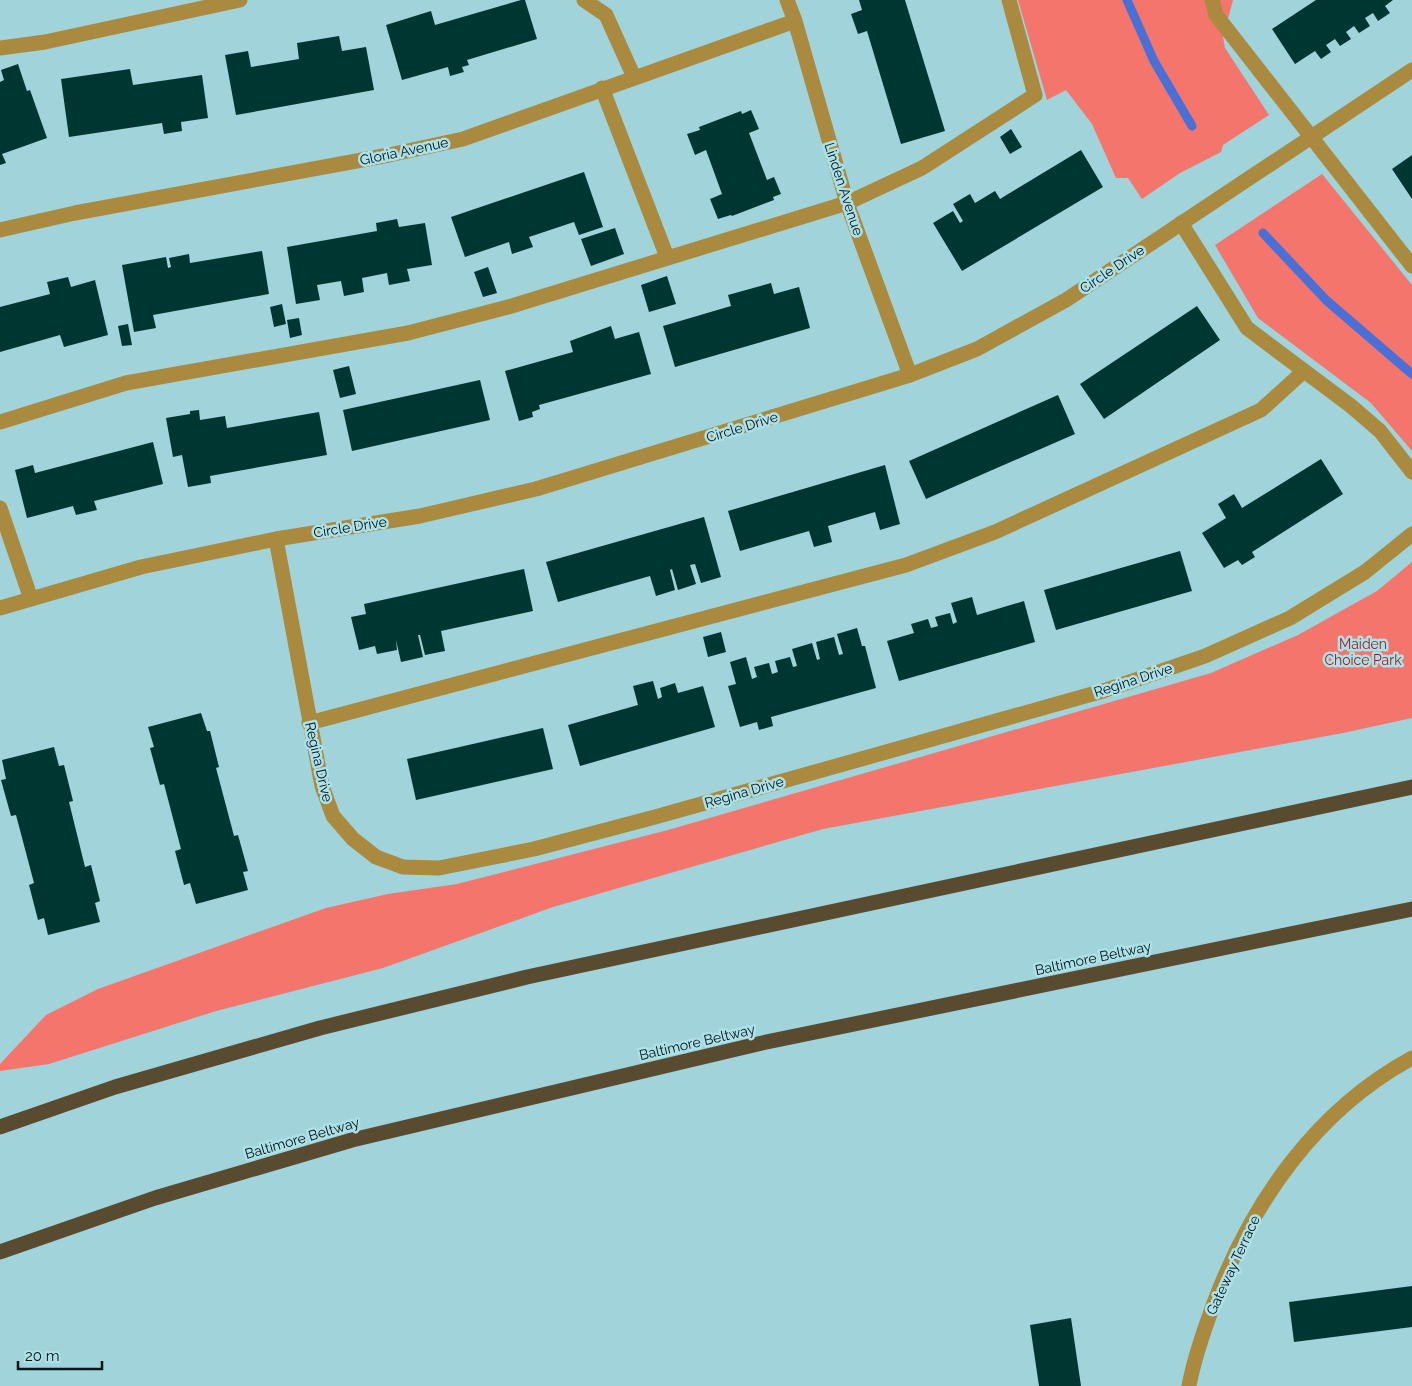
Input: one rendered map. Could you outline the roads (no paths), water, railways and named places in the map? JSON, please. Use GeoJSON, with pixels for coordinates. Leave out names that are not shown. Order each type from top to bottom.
{"type":"FeatureCollection","features":[{"type":"Feature","properties":{"kind":"highway"},"geometry":{"type":"LineString","coordinates":[[0,1126],[115,1087],[310,1030],[518,979],[1412,786]]}},
{"type":"Feature","properties":{"kind":"highway","name":"Baltimore Beltway"},"geometry":{"type":"LineString","coordinates":[[0,1252],[155,1198],[352,1140],[762,1043],[1412,908]]}},
{"type":"Feature","properties":{"kind":"street"},"geometry":{"type":"LineString","coordinates":[[0,48],[45,42],[240,0]]}},
{"type":"Feature","properties":{"kind":"street"},"geometry":{"type":"LineString","coordinates":[[584,0],[606,15],[634,77]]}},
{"type":"Feature","properties":{"kind":"street","name":"Linden Avenue"},"geometry":{"type":"LineString","coordinates":[[787,0],[795,21],[847,203],[910,375]]}},
{"type":"Feature","properties":{"kind":"street"},"geometry":{"type":"LineString","coordinates":[[0,422],[126,383],[408,334],[508,307],[847,203],[922,168],[1036,95],[1009,0]]}},
{"type":"Feature","properties":{"kind":"street"},"geometry":{"type":"LineString","coordinates":[[1212,0],[1216,15],[1310,138],[1412,266]]}},
{"type":"Feature","properties":{"kind":"street","name":"Gloria Avenue"},"geometry":{"type":"LineString","coordinates":[[0,230],[75,213],[389,155],[464,139],[602,88],[795,21]]}},
{"type":"Feature","properties":{"kind":"street","name":"Circle Drive"},"geometry":{"type":"LineString","coordinates":[[0,608],[141,568],[276,539],[420,516],[536,490],[910,375],[977,349],[1066,300],[1412,70]]}},
{"type":"Feature","properties":{"kind":"street"},"geometry":{"type":"LineString","coordinates":[[602,88],[667,257]]}},
{"type":"Feature","properties":{"kind":"street"},"geometry":{"type":"LineString","coordinates":[[1181,223],[1246,328],[1380,431],[1412,472]]}},
{"type":"Feature","properties":{"kind":"street"},"geometry":{"type":"LineString","coordinates":[[309,723],[906,565],[995,532],[1261,410],[1304,371]]}},
{"type":"Feature","properties":{"kind":"street"},"geometry":{"type":"LineString","coordinates":[[0,508],[31,599]]}},
{"type":"Feature","properties":{"kind":"street","name":"Regina Drive"},"geometry":{"type":"LineString","coordinates":[[276,539],[309,723],[322,786],[333,816],[353,839],[376,857],[403,867],[439,868],[534,849],[655,817],[1103,691],[1196,659],[1290,618],[1365,572],[1412,534]]}},
{"type":"Feature","properties":{"kind":"street","name":"Gateway Terrace"},"geometry":{"type":"LineString","coordinates":[[1189,1386],[1192,1369],[1220,1286],[1244,1235],[1273,1186],[1312,1138],[1355,1095],[1412,1058]]}},
{"type":"Feature","properties":{"kind":"waterway"},"geometry":{"type":"LineString","coordinates":[[1127,0],[1154,61],[1192,126]]}},
{"type":"Feature","properties":{"kind":"waterway"},"geometry":{"type":"LineString","coordinates":[[1263,233],[1326,300],[1412,374]]}},
{"type":"Feature","properties":{"kind":"park label","name":"Maiden Choice Park"},"geometry":{"type":"Point","coordinates":[1363,652]}}]}
